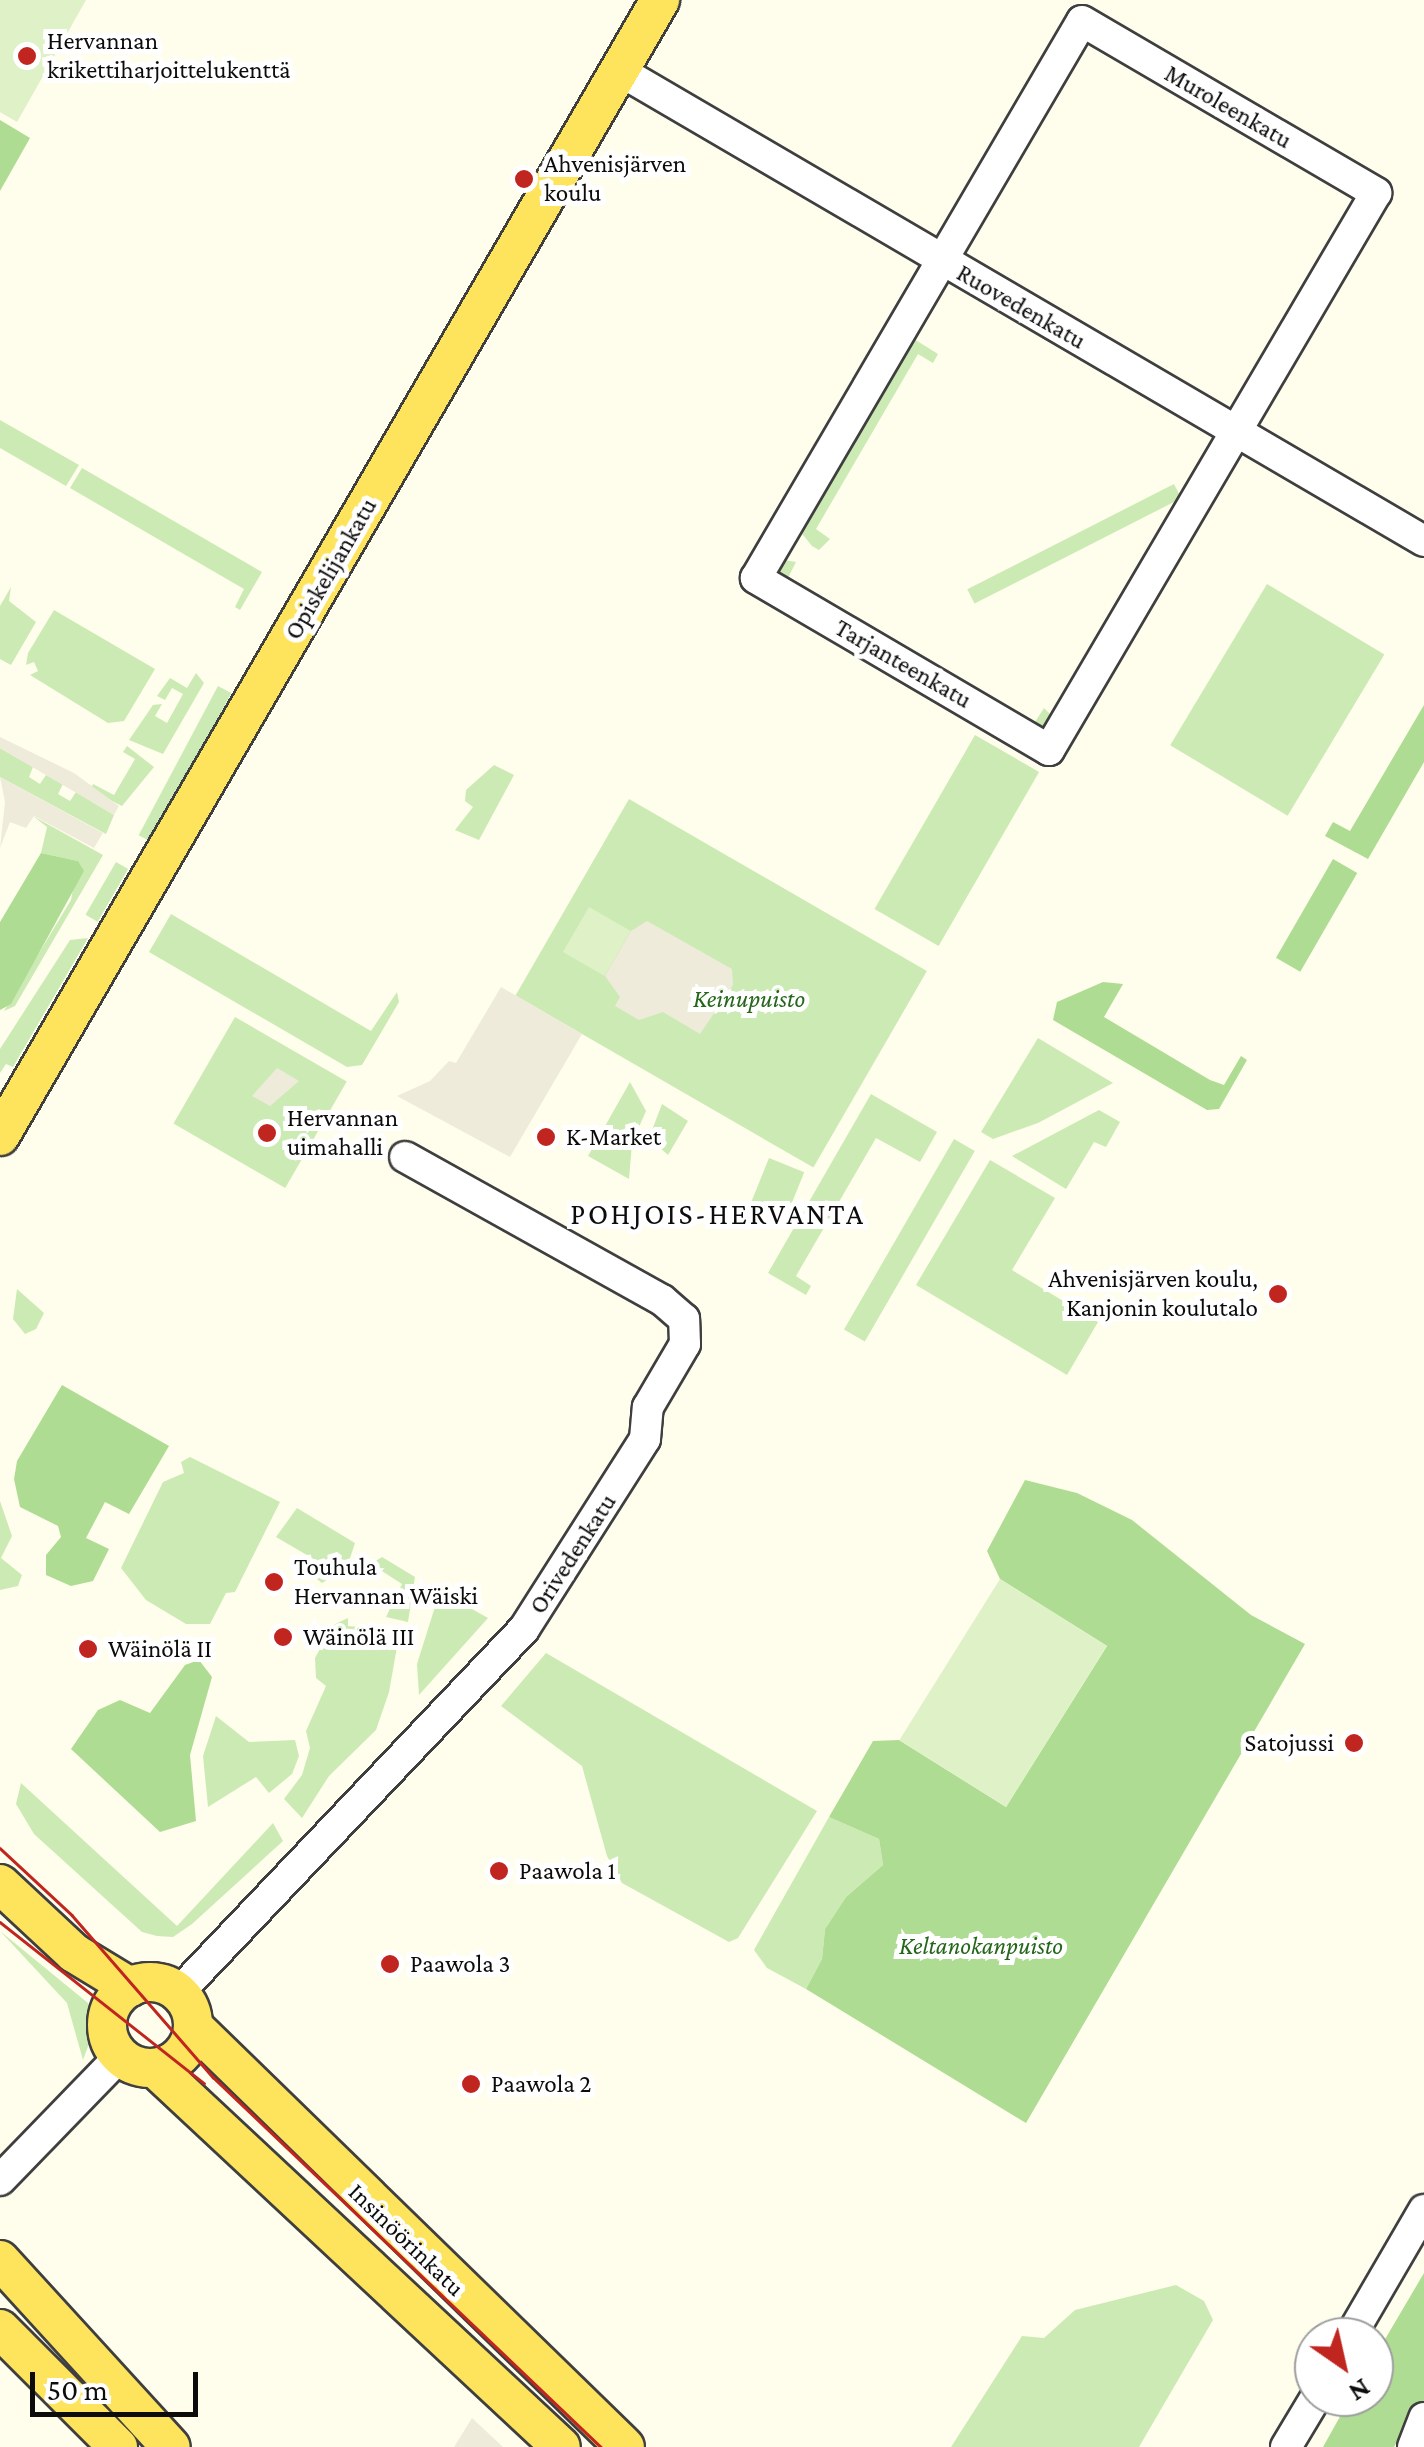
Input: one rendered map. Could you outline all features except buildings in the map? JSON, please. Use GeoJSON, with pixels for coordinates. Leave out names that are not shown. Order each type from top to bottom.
{"type":"FeatureCollection","features":[{"type":"Feature","properties":{"kind":"main road","name":"Opiskelijankatu"},"geometry":{"type":"LineString","coordinates":[[0,1136],[660,0]]}},
{"type":"Feature","properties":{"kind":"main road"},"geometry":{"type":"LineString","coordinates":[[0,1884],[120,1997]]}},
{"type":"Feature","properties":{"kind":"main road"},"geometry":{"type":"LineString","coordinates":[[155,1982],[186,2009],[177,2058],[138,2062],[108,2033],[120,1997],[155,1982]]}},
{"type":"Feature","properties":{"kind":"main road","name":"Insinöörinkatu"},"geometry":{"type":"LineString","coordinates":[[186,2009],[625,2447]]}},
{"type":"Feature","properties":{"kind":"main road","name":"Insinöörinkatu"},"geometry":{"type":"LineString","coordinates":[[138,2062],[562,2447]]}},
{"type":"Feature","properties":{"kind":"main road"},"geometry":{"type":"LineString","coordinates":[[0,2260],[171,2447]]}},
{"type":"Feature","properties":{"kind":"main road"},"geometry":{"type":"LineString","coordinates":[[0,2329],[118,2447]]}},
{"type":"Feature","properties":{"kind":"street","name":"Muroleenkatu"},"geometry":{"type":"LineString","coordinates":[[942,260],[1082,22],[1376,193],[1236,431]]}},
{"type":"Feature","properties":{"kind":"street","name":"Ruovedenkatu"},"geometry":{"type":"LineString","coordinates":[[620,71],[1424,541]]}},
{"type":"Feature","properties":{"kind":"street","name":"Tarjanteenkatu"},"geometry":{"type":"LineString","coordinates":[[942,260],[756,578],[1049,750],[1236,431]]}},
{"type":"Feature","properties":{"kind":"street","name":"Orivedenkatu"},"geometry":{"type":"LineString","coordinates":[[186,2009],[524,1629],[646,1439],[648,1407],[685,1344],[684,1319],[662,1300],[405,1157]]}},
{"type":"Feature","properties":{"kind":"street"},"geometry":{"type":"LineString","coordinates":[[0,2180],[28,2152],[138,2062]]}},
{"type":"Feature","properties":{"kind":"street"},"geometry":{"type":"LineString","coordinates":[[1362,2317],[1424,2210]]}},
{"type":"Feature","properties":{"kind":"street"},"geometry":{"type":"LineString","coordinates":[[1286,2447],[1304,2417]]}},
{"type":"Feature","properties":{"kind":"street"},"geometry":{"type":"LineString","coordinates":[[1413,2447],[1424,2418]]}},
{"type":"Feature","properties":{"kind":"green space","name":"Hervannan krikettiharjoittelukenttä"},"geometry":{"type":"Polygon","coordinates":[[[0,0],[86,0],[17,122],[0,112],[0,0]]]}},
{"type":"Feature","properties":{"kind":"green space"},"geometry":{"type":"Polygon","coordinates":[[[0,120],[30,138],[0,191],[0,120]]]}},
{"type":"Feature","properties":{"kind":"green space"},"geometry":{"type":"Polygon","coordinates":[[[914,339],[938,354],[933,363],[918,354],[816,529],[830,539],[819,550],[799,530],[914,339]]]}},
{"type":"Feature","properties":{"kind":"green space"},"geometry":{"type":"Polygon","coordinates":[[[0,420],[79,465],[66,486],[0,448],[0,420]]]}},
{"type":"Feature","properties":{"kind":"green space"},"geometry":{"type":"Polygon","coordinates":[[[82,468],[262,572],[240,610],[235,607],[244,589],[70,488],[82,468]]]}},
{"type":"Feature","properties":{"kind":"green space"},"geometry":{"type":"Polygon","coordinates":[[[1174,484],[1181,498],[975,604],[967,589],[1174,484]]]}},
{"type":"Feature","properties":{"kind":"green space"},"geometry":{"type":"Polygon","coordinates":[[[784,560],[796,562],[788,578],[1035,722],[1044,708],[1052,716],[1045,729],[777,575],[784,560]]]}},
{"type":"Feature","properties":{"kind":"green space"},"geometry":{"type":"Polygon","coordinates":[[[1267,584],[1384,655],[1288,816],[1170,745],[1267,584]]]}},
{"type":"Feature","properties":{"kind":"green space"},"geometry":{"type":"Polygon","coordinates":[[[11,587],[9,601],[36,622],[11,665],[0,659],[0,606],[11,587]]]}},
{"type":"Feature","properties":{"kind":"green space"},"geometry":{"type":"Polygon","coordinates":[[[54,610],[155,669],[124,721],[108,723],[30,675],[38,671],[34,662],[26,665],[28,653],[54,610]]]}},
{"type":"Feature","properties":{"kind":"green space"},"geometry":{"type":"Polygon","coordinates":[[[196,673],[204,683],[163,754],[129,740],[153,705],[162,704],[155,716],[167,723],[183,694],[172,688],[165,700],[157,696],[170,678],[187,688],[196,673]]]}},
{"type":"Feature","properties":{"kind":"green space"},"geometry":{"type":"Polygon","coordinates":[[[218,686],[231,693],[152,842],[139,835],[218,686]]]}},
{"type":"Feature","properties":{"kind":"green space"},"geometry":{"type":"Polygon","coordinates":[[[1424,705],[1424,762],[1368,859],[1325,836],[1333,822],[1350,831],[1424,705]]]}},
{"type":"Feature","properties":{"kind":"green space"},"geometry":{"type":"Polygon","coordinates":[[[975,735],[1039,772],[939,946],[874,909],[975,735]]]}},
{"type":"Feature","properties":{"kind":"green space"},"geometry":{"type":"Polygon","coordinates":[[[127,746],[154,767],[122,806],[90,790],[93,784],[114,795],[135,759],[123,752],[127,746]]]}},
{"type":"Feature","properties":{"kind":"green space"},"geometry":{"type":"Polygon","coordinates":[[[0,748],[33,767],[29,777],[40,784],[46,775],[63,784],[58,794],[70,801],[76,792],[114,815],[106,834],[0,777],[0,748]]]}},
{"type":"Feature","properties":{"kind":"green space"},"geometry":{"type":"Polygon","coordinates":[[[494,765],[514,775],[479,840],[455,830],[473,807],[465,801],[466,790],[494,765]]]}},
{"type":"Feature","properties":{"kind":"green space","name":"Keinupuisto"},"geometry":{"type":"Polygon","coordinates":[[[629,799],[927,971],[813,1168],[516,996],[629,799]]]}},
{"type":"Feature","properties":{"kind":"green space"},"geometry":{"type":"Polygon","coordinates":[[[33,816],[103,855],[15,1006],[4,1011],[71,900],[78,861],[41,853],[47,827],[33,816]]]}},
{"type":"Feature","properties":{"kind":"green space"},"geometry":{"type":"Polygon","coordinates":[[[41,853],[78,861],[84,871],[11,1004],[0,1010],[0,922],[41,853]]]}},
{"type":"Feature","properties":{"kind":"green space"},"geometry":{"type":"Polygon","coordinates":[[[1333,859],[1357,873],[1300,972],[1276,958],[1333,859]]]}},
{"type":"Feature","properties":{"kind":"green space"},"geometry":{"type":"Polygon","coordinates":[[[116,862],[128,869],[98,922],[86,915],[116,862]]]}},
{"type":"Feature","properties":{"kind":"green space"},"geometry":{"type":"Polygon","coordinates":[[[589,907],[631,931],[605,976],[563,952],[589,907]]]}},
{"type":"Feature","properties":{"kind":"green space"},"geometry":{"type":"Polygon","coordinates":[[[171,914],[371,1031],[397,992],[399,1002],[362,1065],[347,1067],[149,952],[171,914]]]}},
{"type":"Feature","properties":{"kind":"green space"},"geometry":{"type":"Polygon","coordinates":[[[88,938],[13,1067],[6,1064],[0,1073],[0,1049],[70,940],[88,938]]]}},
{"type":"Feature","properties":{"kind":"green space"},"geometry":{"type":"Polygon","coordinates":[[[1103,982],[1123,984],[1104,1017],[1210,1080],[1224,1085],[1241,1056],[1247,1060],[1219,1109],[1207,1110],[1053,1020],[1057,1002],[1103,982]]]}},
{"type":"Feature","properties":{"kind":"green space"},"geometry":{"type":"Polygon","coordinates":[[[235,1017],[347,1082],[285,1188],[174,1124],[235,1017]]]}},
{"type":"Feature","properties":{"kind":"green space"},"geometry":{"type":"Polygon","coordinates":[[[1038,1038],[1113,1083],[1038,1123],[993,1139],[981,1132],[1038,1038]]]}},
{"type":"Feature","properties":{"kind":"green space"},"geometry":{"type":"Polygon","coordinates":[[[630,1082],[646,1111],[632,1143],[629,1179],[588,1156],[630,1082]]]}},
{"type":"Feature","properties":{"kind":"green space"},"geometry":{"type":"Polygon","coordinates":[[[871,1094],[937,1132],[920,1162],[876,1138],[796,1276],[811,1286],[806,1295],[768,1273],[871,1094]]]}},
{"type":"Feature","properties":{"kind":"green space"},"geometry":{"type":"Polygon","coordinates":[[[662,1104],[688,1121],[668,1155],[649,1138],[662,1104]]]}},
{"type":"Feature","properties":{"kind":"green space"},"geometry":{"type":"Polygon","coordinates":[[[1099,1110],[1120,1122],[1106,1147],[1094,1142],[1066,1189],[1012,1156],[1099,1110]]]}},
{"type":"Feature","properties":{"kind":"green space"},"geometry":{"type":"Polygon","coordinates":[[[954,1139],[975,1151],[865,1342],[844,1330],[954,1139]]]}},
{"type":"Feature","properties":{"kind":"green space"},"geometry":{"type":"Polygon","coordinates":[[[769,1158],[804,1172],[786,1218],[751,1203],[769,1158]]]}},
{"type":"Feature","properties":{"kind":"green space"},"geometry":{"type":"Polygon","coordinates":[[[990,1160],[1055,1198],[1012,1270],[1098,1322],[1067,1375],[916,1285],[990,1160]]]}},
{"type":"Feature","properties":{"kind":"green space"},"geometry":{"type":"Polygon","coordinates":[[[17,1289],[44,1313],[36,1329],[25,1334],[13,1319],[17,1289]]]}},
{"type":"Feature","properties":{"kind":"green space"},"geometry":{"type":"Polygon","coordinates":[[[62,1385],[169,1446],[129,1514],[105,1502],[86,1538],[109,1549],[93,1581],[71,1586],[46,1575],[46,1555],[61,1537],[58,1526],[20,1507],[14,1479],[17,1461],[62,1385]]]}},
{"type":"Feature","properties":{"kind":"green space"},"geometry":{"type":"Polygon","coordinates":[[[190,1457],[280,1502],[235,1592],[226,1593],[210,1624],[186,1624],[146,1600],[121,1568],[163,1482],[184,1473],[181,1462],[190,1457]]]}},
{"type":"Feature","properties":{"kind":"green space","name":"Keltanokanpuisto"},"geometry":{"type":"Polygon","coordinates":[[[1025,1480],[1077,1493],[1132,1520],[1251,1615],[1305,1644],[1026,2123],[806,1989],[822,1959],[825,1929],[846,1897],[883,1865],[879,1839],[829,1817],[873,1741],[899,1740],[1006,1807],[1107,1646],[1000,1579],[987,1551],[1025,1480]]]}},
{"type":"Feature","properties":{"kind":"green space"},"geometry":{"type":"Polygon","coordinates":[[[0,1501],[12,1536],[1,1558],[22,1575],[18,1586],[0,1590],[0,1501]]]}},
{"type":"Feature","properties":{"kind":"green space"},"geometry":{"type":"Polygon","coordinates":[[[297,1508],[355,1543],[347,1567],[322,1583],[317,1579],[324,1565],[276,1537],[297,1508]]]}},
{"type":"Feature","properties":{"kind":"green space"},"geometry":{"type":"Polygon","coordinates":[[[382,1557],[415,1577],[408,1622],[386,1617],[402,1584],[371,1564],[382,1557]]]}},
{"type":"Feature","properties":{"kind":"green space"},"geometry":{"type":"Polygon","coordinates":[[[1000,1579],[1107,1646],[1006,1807],[899,1740],[1000,1579]]]}},
{"type":"Feature","properties":{"kind":"green space"},"geometry":{"type":"Polygon","coordinates":[[[440,1591],[488,1618],[419,1695],[417,1664],[440,1591]]]}},
{"type":"Feature","properties":{"kind":"green space"},"geometry":{"type":"Polygon","coordinates":[[[348,1618],[348,1626],[369,1628],[367,1642],[397,1647],[389,1692],[376,1730],[329,1776],[302,1818],[284,1799],[302,1775],[310,1748],[306,1731],[326,1686],[316,1678],[315,1658],[333,1625],[348,1618]]]}},
{"type":"Feature","properties":{"kind":"green space"},"geometry":{"type":"Polygon","coordinates":[[[546,1653],[817,1811],[738,1938],[729,1942],[622,1883],[607,1856],[582,1766],[501,1706],[546,1653]]]}},
{"type":"Feature","properties":{"kind":"green space"},"geometry":{"type":"Polygon","coordinates":[[[199,1660],[212,1677],[190,1755],[196,1821],[160,1832],[71,1749],[98,1710],[120,1700],[150,1713],[185,1665],[199,1660]]]}},
{"type":"Feature","properties":{"kind":"green space"},"geometry":{"type":"Polygon","coordinates":[[[216,1716],[249,1742],[295,1740],[299,1756],[292,1774],[269,1793],[256,1777],[208,1807],[203,1756],[216,1716]]]}},
{"type":"Feature","properties":{"kind":"green space"},"geometry":{"type":"Polygon","coordinates":[[[21,1783],[177,1926],[273,1823],[283,1841],[192,1924],[173,1937],[157,1936],[142,1932],[34,1834],[16,1804],[21,1783]]]}},
{"type":"Feature","properties":{"kind":"green space","name":"Keltanokanpuisto"},"geometry":{"type":"Polygon","coordinates":[[[829,1817],[879,1839],[883,1865],[846,1897],[825,1929],[822,1959],[806,1989],[767,1968],[754,1950],[829,1817]]]}},
{"type":"Feature","properties":{"kind":"green space"},"geometry":{"type":"Polygon","coordinates":[[[0,1931],[88,2003],[94,2030],[83,2060],[67,2003],[0,1931]]]}},
{"type":"Feature","properties":{"kind":"green space"},"geometry":{"type":"Polygon","coordinates":[[[1424,2273],[1424,2408],[1415,2410],[1394,2447],[1323,2447],[1340,2417],[1394,2417],[1394,2324],[1424,2273]]]}},
{"type":"Feature","properties":{"kind":"green space"},"geometry":{"type":"Polygon","coordinates":[[[1176,2285],[1204,2301],[1213,2320],[1139,2447],[951,2447],[1022,2336],[1044,2338],[1075,2310],[1176,2285]]]}},
{"type":"Feature","properties":{"kind":"shaded area"},"geometry":{"type":"Polygon","coordinates":[[[0,737],[74,773],[119,806],[114,815],[0,748],[0,737]]]}},
{"type":"Feature","properties":{"kind":"shaded area"},"geometry":{"type":"Polygon","coordinates":[[[0,777],[103,833],[94,848],[34,816],[26,828],[10,822],[0,848],[5,802],[0,777]]]}},
{"type":"Feature","properties":{"kind":"shaded area"},"geometry":{"type":"Polygon","coordinates":[[[647,921],[732,969],[733,985],[700,1034],[663,1012],[639,1020],[615,1006],[620,997],[605,976],[631,931],[647,921]]]}},
{"type":"Feature","properties":{"kind":"shaded area"},"geometry":{"type":"Polygon","coordinates":[[[501,987],[582,1034],[510,1157],[397,1096],[430,1081],[449,1061],[456,1063],[501,987]]]}},
{"type":"Feature","properties":{"kind":"shaded area"},"geometry":{"type":"Polygon","coordinates":[[[277,1068],[299,1081],[270,1106],[252,1096],[277,1068]]]}},
{"type":"Feature","properties":{"kind":"shaded area"},"geometry":{"type":"Polygon","coordinates":[[[472,2418],[503,2447],[454,2447],[472,2418]]]}},
{"type":"Feature","properties":{"kind":"tram line"},"geometry":{"type":"LineString","coordinates":[[0,1848],[72,1915],[213,2077],[601,2447]]}},
{"type":"Feature","properties":{"kind":"tram line"},"geometry":{"type":"LineString","coordinates":[[0,1922],[204,2083]]}},
{"type":"Feature","properties":{"kind":"place","name":"Hervannan krikettiharjoittelukenttä"},"geometry":{"type":"Point","coordinates":[27,56]}},
{"type":"Feature","properties":{"kind":"place","name":"Ahvenisjärven koulu"},"geometry":{"type":"Point","coordinates":[524,179]}},
{"type":"Feature","properties":{"kind":"place","name":"Hervannan uimahalli"},"geometry":{"type":"Point","coordinates":[267,1133]}},
{"type":"Feature","properties":{"kind":"place","name":"K-Market"},"geometry":{"type":"Point","coordinates":[546,1137]}},
{"type":"Feature","properties":{"kind":"place","name":"Ahvenisjärven koulu, Kanjonin koulutalo"},"geometry":{"type":"Point","coordinates":[1278,1294]}},
{"type":"Feature","properties":{"kind":"place","name":"Touhula Hervannan Wäiski"},"geometry":{"type":"Point","coordinates":[274,1582]}},
{"type":"Feature","properties":{"kind":"place","name":"Wäinölä III"},"geometry":{"type":"Point","coordinates":[283,1637]}},
{"type":"Feature","properties":{"kind":"place","name":"Wäinölä II"},"geometry":{"type":"Point","coordinates":[88,1649]}},
{"type":"Feature","properties":{"kind":"place","name":"Satojussi"},"geometry":{"type":"Point","coordinates":[1354,1743]}},
{"type":"Feature","properties":{"kind":"place","name":"Paawola 1"},"geometry":{"type":"Point","coordinates":[499,1871]}},
{"type":"Feature","properties":{"kind":"place","name":"Paawola 3"},"geometry":{"type":"Point","coordinates":[390,1964]}},
{"type":"Feature","properties":{"kind":"place","name":"Paawola 2"},"geometry":{"type":"Point","coordinates":[471,2084]}},
{"type":"Feature","properties":{"kind":"district","name":"POHJOIS-HERVANTA"},"geometry":{"type":"Point","coordinates":[718,1214]}}]}
